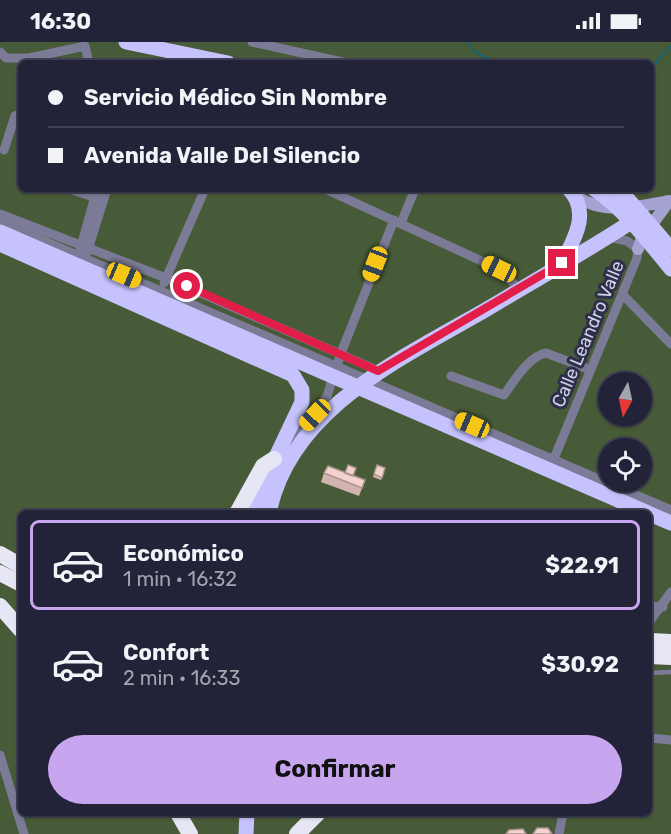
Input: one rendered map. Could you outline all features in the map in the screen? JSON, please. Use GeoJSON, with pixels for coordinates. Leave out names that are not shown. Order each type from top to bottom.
{"type":"FeatureCollection","features":[{"type":"Feature","properties":{"kind":"highway"},"geometry":{"type":"LineString","coordinates":[[239,510],[263,466],[281,458]]}},
{"type":"Feature","properties":{"kind":"highway"},"geometry":{"type":"LineString","coordinates":[[10,562],[18,578]]}},
{"type":"Feature","properties":{"kind":"highway"},"geometry":{"type":"LineString","coordinates":[[0,606],[18,627]]}},
{"type":"Feature","properties":{"kind":"highway"},"geometry":{"type":"LineString","coordinates":[[652,640],[671,642]]}},
{"type":"Feature","properties":{"kind":"highway"},"geometry":{"type":"LineString","coordinates":[[652,656],[671,657]]}},
{"type":"Feature","properties":{"kind":"highway"},"geometry":{"type":"LineString","coordinates":[[180,816],[190,834]]}},
{"type":"Feature","properties":{"kind":"highway"},"geometry":{"type":"LineString","coordinates":[[297,834],[315,816]]}},
{"type":"Feature","properties":{"kind":"main road"},"geometry":{"type":"LineString","coordinates":[[126,42],[201,60]]}},
{"type":"Feature","properties":{"kind":"main road"},"geometry":{"type":"LineString","coordinates":[[598,192],[616,207],[671,269]]}},
{"type":"Feature","properties":{"kind":"main road"},"geometry":{"type":"LineString","coordinates":[[622,192],[671,249]]}},
{"type":"Feature","properties":{"kind":"main road"},"geometry":{"type":"LineString","coordinates":[[573,193],[591,206],[642,215]]}},
{"type":"Feature","properties":{"kind":"main road"},"geometry":{"type":"LineString","coordinates":[[562,263],[578,228],[580,210],[573,193]]}},
{"type":"Feature","properties":{"kind":"main road"},"geometry":{"type":"LineString","coordinates":[[270,510],[281,458],[299,445],[324,417],[374,375],[670,200]]}},
{"type":"Feature","properties":{"kind":"main road"},"geometry":{"type":"LineString","coordinates":[[638,249],[642,215]]}},
{"type":"Feature","properties":{"kind":"main road"},"geometry":{"type":"LineString","coordinates":[[0,232],[642,510]]}},
{"type":"Feature","properties":{"kind":"main road"},"geometry":{"type":"LineString","coordinates":[[0,244],[293,375],[302,390],[302,402],[281,458],[256,510]]}},
{"type":"Feature","properties":{"kind":"main road"},"geometry":{"type":"LineString","coordinates":[[652,513],[670,514]]}},
{"type":"Feature","properties":{"kind":"main road"},"geometry":{"type":"LineString","coordinates":[[246,834],[247,816]]}},
{"type":"Feature","properties":{"kind":"street"},"geometry":{"type":"LineString","coordinates":[[252,42],[333,60]]}},
{"type":"Feature","properties":{"kind":"street"},"geometry":{"type":"LineString","coordinates":[[2,58],[48,55],[85,44],[88,60]]}},
{"type":"Feature","properties":{"kind":"street"},"geometry":{"type":"LineString","coordinates":[[4,150],[15,116],[18,114]]}},
{"type":"Feature","properties":{"kind":"street"},"geometry":{"type":"LineString","coordinates":[[82,192],[99,196],[84,252]]}},
{"type":"Feature","properties":{"kind":"street"},"geometry":{"type":"LineString","coordinates":[[162,291],[204,192]]}},
{"type":"Feature","properties":{"kind":"street"},"geometry":{"type":"LineString","coordinates":[[331,192],[499,269],[520,290]]}},
{"type":"Feature","properties":{"kind":"street"},"geometry":{"type":"LineString","coordinates":[[346,200],[350,192]]}},
{"type":"Feature","properties":{"kind":"street"},"geometry":{"type":"LineString","coordinates":[[281,458],[327,396],[341,353],[413,192]]}},
{"type":"Feature","properties":{"kind":"street"},"geometry":{"type":"LineString","coordinates":[[0,214],[162,291],[336,366],[374,375]]}},
{"type":"Feature","properties":{"kind":"street"},"geometry":{"type":"LineString","coordinates":[[0,222],[166,278],[341,353],[374,375],[670,514],[671,528]]}},
{"type":"Feature","properties":{"kind":"street","name":"Calle Leandro Valle"},"geometry":{"type":"LineString","coordinates":[[553,460],[624,295],[638,249],[627,241],[609,237]]}},
{"type":"Feature","properties":{"kind":"street"},"geometry":{"type":"LineString","coordinates":[[624,295],[671,344]]}},
{"type":"Feature","properties":{"kind":"street"},"geometry":{"type":"LineString","coordinates":[[451,376],[504,395],[524,369],[540,354],[546,353],[591,370]]}},
{"type":"Feature","properties":{"kind":"street"},"geometry":{"type":"LineString","coordinates":[[652,619],[663,607],[671,592]]}},
{"type":"Feature","properties":{"kind":"street"},"geometry":{"type":"LineString","coordinates":[[652,606],[663,607]]}},
{"type":"Feature","properties":{"kind":"street"},"geometry":{"type":"LineString","coordinates":[[652,738],[671,740]]}},
{"type":"Feature","properties":{"kind":"street"},"geometry":{"type":"LineString","coordinates":[[0,755],[18,814]]}},
{"type":"Feature","properties":{"kind":"street"},"geometry":{"type":"LineString","coordinates":[[19,816],[24,834]]}},
{"type":"Feature","properties":{"kind":"street"},"geometry":{"type":"LineString","coordinates":[[559,834],[562,816]]}},
{"type":"Feature","properties":{"kind":"lane"},"geometry":{"type":"LineString","coordinates":[[652,673],[671,672]]}},
{"type":"Feature","properties":{"kind":"green space"},"geometry":{"type":"Polygon","coordinates":[[[0,42],[671,42],[671,834],[0,834],[0,42]]]}},
{"type":"Feature","properties":{"kind":"building"},"geometry":{"type":"Polygon","coordinates":[[[348,465],[356,468],[353,476],[345,473],[348,465]]]}},
{"type":"Feature","properties":{"kind":"building"},"geometry":{"type":"Polygon","coordinates":[[[377,465],[385,468],[382,478],[374,474],[377,465]]]}},
{"type":"Feature","properties":{"kind":"building"},"geometry":{"type":"Polygon","coordinates":[[[328,466],[365,480],[362,488],[324,473],[328,466]]]}},
{"type":"Feature","properties":{"kind":"building"},"geometry":{"type":"Polygon","coordinates":[[[537,828],[548,828],[552,834],[533,834],[537,828]]]}},
{"type":"Feature","properties":{"kind":"building"},"geometry":{"type":"Polygon","coordinates":[[[523,829],[526,834],[506,834],[509,830],[523,829]]]}},
{"type":"Feature","properties":{"kind":"waterway"},"geometry":{"type":"LineString","coordinates":[[468,42],[474,51],[491,60]]}},
{"type":"Feature","properties":{"kind":"waterway"},"geometry":{"type":"LineString","coordinates":[[654,65],[671,46]]}},
{"type":"Feature","properties":{"kind":"route"},"geometry":{"type":"LineString","coordinates":[[187,286],[378,371],[520,290],[562,263]]}}]}
